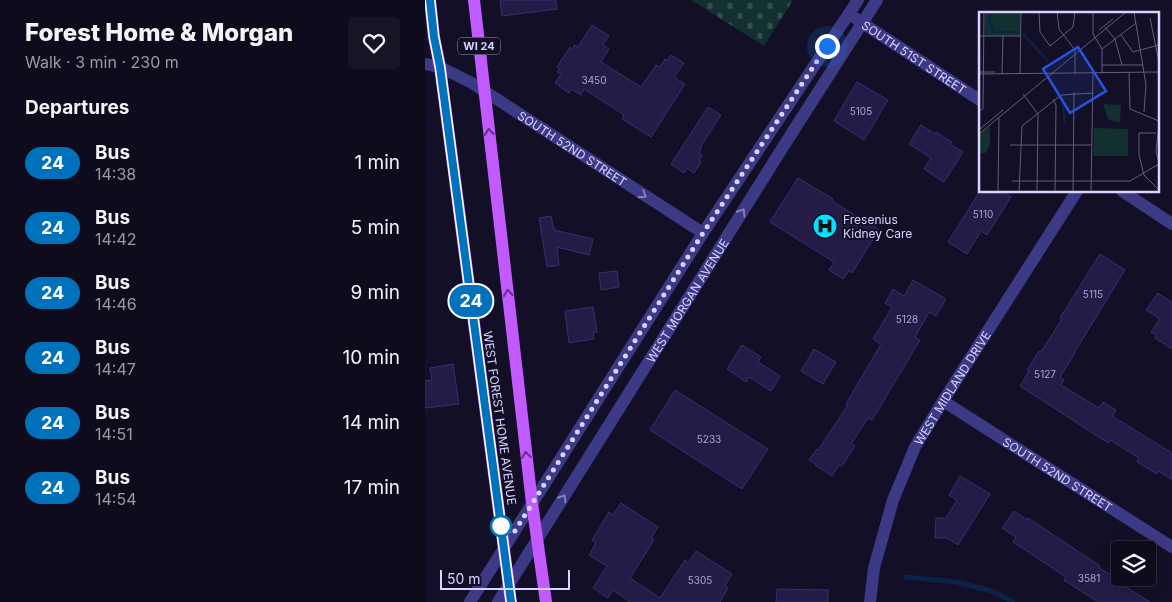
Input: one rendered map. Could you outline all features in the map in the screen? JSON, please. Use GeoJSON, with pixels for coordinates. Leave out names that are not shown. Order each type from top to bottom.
{"type":"FeatureCollection","features":[{"type":"Feature","properties":{"kind":"main road","name":"WEST FOREST HOME AVENUE"},"geometry":{"type":"LineString","coordinates":[[430,0],[511,602]]}},
{"type":"Feature","properties":{"kind":"main road","name":"WEST FOREST HOME AVENUE"},"geometry":{"type":"LineString","coordinates":[[474,0],[532,503],[546,602]]}},
{"type":"Feature","properties":{"kind":"street","name":"WEST MORGAN AVENUE"},"geometry":{"type":"LineString","coordinates":[[470,602],[703,233],[858,0]]}},
{"type":"Feature","properties":{"kind":"street","name":"WEST MORGAN AVENUE"},"geometry":{"type":"LineString","coordinates":[[498,602],[877,0]]}},
{"type":"Feature","properties":{"kind":"street","name":"SOUTH 51ST STREET"},"geometry":{"type":"LineString","coordinates":[[849,14],[979,100]]}},
{"type":"Feature","properties":{"kind":"street","name":"SOUTH 52ND STREET"},"geometry":{"type":"LineString","coordinates":[[425,64],[440,67],[472,83],[703,233],[726,239]]}},
{"type":"Feature","properties":{"kind":"street","name":"WEST MIDLAND DRIVE"},"geometry":{"type":"LineString","coordinates":[[870,602],[874,568],[893,500],[915,447],[1076,192]]}},
{"type":"Feature","properties":{"kind":"street"},"geometry":{"type":"LineString","coordinates":[[1123,192],[1172,224]]}},
{"type":"Feature","properties":{"kind":"street","name":"SOUTH 52ND STREET"},"geometry":{"type":"LineString","coordinates":[[943,401],[1172,547]]}},
{"type":"Feature","properties":{"kind":"green space"},"geometry":{"type":"Polygon","coordinates":[[[691,0],[793,0],[764,46],[691,0]]]}},
{"type":"Feature","properties":{"kind":"building"},"geometry":{"type":"Polygon","coordinates":[[[500,0],[556,0],[557,9],[502,16],[500,0]]]}},
{"type":"Feature","properties":{"kind":"building"},"geometry":{"type":"Polygon","coordinates":[[[592,25],[609,36],[603,45],[609,49],[601,62],[641,87],[656,65],[660,67],[665,59],[667,60],[671,55],[684,63],[674,77],[685,84],[651,137],[622,119],[624,115],[584,89],[581,95],[571,89],[569,93],[555,83],[561,74],[557,72],[560,68],[557,67],[570,47],[572,49],[575,45],[578,47],[592,25]]]}},
{"type":"Feature","properties":{"kind":"building"},"geometry":{"type":"Polygon","coordinates":[[[857,82],[888,100],[864,140],[834,121],[857,82]]]}},
{"type":"Feature","properties":{"kind":"building"},"geometry":{"type":"Polygon","coordinates":[[[708,107],[721,115],[700,148],[699,152],[702,155],[699,160],[701,162],[694,173],[687,168],[684,173],[671,164],[708,107]]]}},
{"type":"Feature","properties":{"kind":"building"},"geometry":{"type":"Polygon","coordinates":[[[921,125],[952,142],[950,144],[963,152],[944,182],[924,169],[931,158],[909,144],[921,125]]]}},
{"type":"Feature","properties":{"kind":"building","name":"Fresenius Kidney Care"},"geometry":{"type":"Polygon","coordinates":[[[798,178],[879,230],[852,273],[849,271],[843,279],[829,270],[834,262],[770,222],[798,178]]]}},
{"type":"Feature","properties":{"kind":"building"},"geometry":{"type":"Polygon","coordinates":[[[979,192],[1004,192],[1011,197],[987,235],[981,231],[967,254],[948,242],[979,192]]]}},
{"type":"Feature","properties":{"kind":"building"},"geometry":{"type":"Polygon","coordinates":[[[551,216],[554,230],[593,239],[589,255],[557,247],[559,265],[547,267],[539,218],[551,216]]]}},
{"type":"Feature","properties":{"kind":"building"},"geometry":{"type":"Polygon","coordinates":[[[1100,254],[1125,270],[1060,377],[1064,380],[1061,385],[1099,408],[1103,402],[1116,410],[1112,416],[1172,453],[1172,480],[1159,471],[1157,474],[1137,462],[1139,458],[1110,440],[1108,443],[1020,386],[1029,371],[1027,370],[1062,319],[1060,318],[1100,254]]]}},
{"type":"Feature","properties":{"kind":"building"},"geometry":{"type":"Polygon","coordinates":[[[617,271],[619,287],[601,290],[599,273],[617,271]]]}},
{"type":"Feature","properties":{"kind":"building"},"geometry":{"type":"Polygon","coordinates":[[[913,280],[946,299],[936,316],[929,312],[915,337],[920,340],[872,420],[868,418],[851,444],[855,446],[842,466],[839,465],[832,476],[809,460],[818,450],[848,405],[846,404],[881,344],[873,339],[892,307],[885,303],[893,289],[904,296],[913,280]]]}},
{"type":"Feature","properties":{"kind":"building"},"geometry":{"type":"Polygon","coordinates":[[[1158,293],[1172,301],[1172,349],[1155,338],[1156,335],[1151,332],[1160,319],[1146,310],[1158,293]]]}},
{"type":"Feature","properties":{"kind":"building"},"geometry":{"type":"Polygon","coordinates":[[[593,307],[597,332],[593,333],[594,339],[569,343],[565,311],[593,307]]]}},
{"type":"Feature","properties":{"kind":"building"},"geometry":{"type":"Polygon","coordinates":[[[742,345],[761,357],[758,362],[780,376],[771,391],[749,377],[746,382],[727,369],[742,345]]]}},
{"type":"Feature","properties":{"kind":"building"},"geometry":{"type":"Polygon","coordinates":[[[814,349],[836,362],[823,384],[801,371],[814,349]]]}},
{"type":"Feature","properties":{"kind":"building"},"geometry":{"type":"Polygon","coordinates":[[[453,364],[459,404],[425,408],[425,381],[432,380],[430,368],[453,364]]]}},
{"type":"Feature","properties":{"kind":"building"},"geometry":{"type":"Polygon","coordinates":[[[675,390],[768,449],[742,489],[650,430],[675,390]]]}},
{"type":"Feature","properties":{"kind":"building"},"geometry":{"type":"Polygon","coordinates":[[[960,476],[990,494],[958,545],[947,538],[935,538],[936,518],[946,518],[957,500],[949,495],[960,476]]]}},
{"type":"Feature","properties":{"kind":"building"},"geometry":{"type":"Polygon","coordinates":[[[621,503],[658,527],[651,538],[654,540],[630,578],[660,598],[685,560],[688,563],[696,551],[732,574],[725,586],[728,588],[720,602],[630,602],[613,590],[608,598],[593,588],[607,566],[589,555],[596,543],[592,540],[609,512],[613,515],[621,503]]]}},
{"type":"Feature","properties":{"kind":"building"},"geometry":{"type":"Polygon","coordinates":[[[1014,511],[1027,520],[1028,518],[1111,575],[1111,586],[1124,586],[1150,602],[1098,602],[1064,580],[1066,577],[1013,542],[1016,537],[1002,528],[1014,511]]]}},
{"type":"Feature","properties":{"kind":"building"},"geometry":{"type":"Polygon","coordinates":[[[777,589],[828,590],[828,602],[776,602],[777,589]]]}},
{"type":"Feature","properties":{"kind":"waterway"},"geometry":{"type":"LineString","coordinates":[[906,577],[956,582],[992,591],[1013,602]]}},
{"type":"Feature","properties":{"kind":"bus line","name":"24"},"geometry":{"type":"LineString","coordinates":[[430,0],[511,602]]}},
{"type":"Feature","properties":{"kind":"place","name":"Fresenius Kidney Care"},"geometry":{"type":"Point","coordinates":[825,226]}},
{"type":"Feature","properties":{"kind":"route"},"geometry":{"type":"LineString","coordinates":[[501,526],[513,534],[703,233],[827,46]]}}]}
